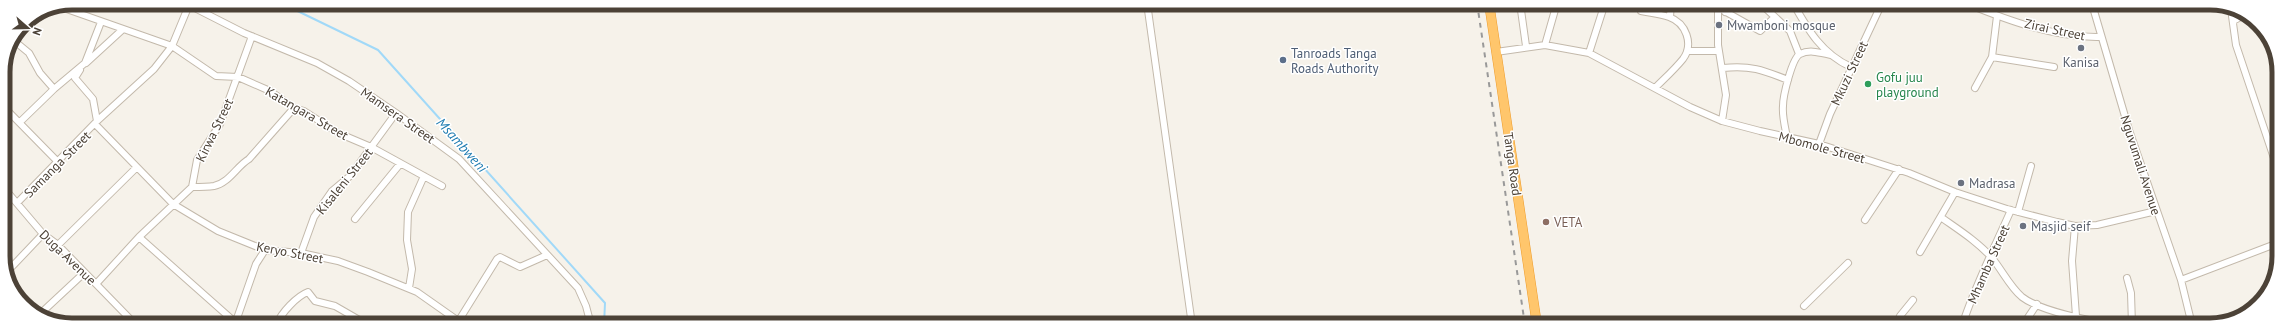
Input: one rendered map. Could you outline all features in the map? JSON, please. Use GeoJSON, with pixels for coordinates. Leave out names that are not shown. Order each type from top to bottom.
{"type":"FeatureCollection","features":[{"type":"Feature","properties":{"kind":"highway","name":"Tanga Road"},"geometry":{"type":"LineString","coordinates":[[1490,10],[1536,318]]}},
{"type":"Feature","properties":{"kind":"street","name":"Katangara Street"},"geometry":{"type":"LineString","coordinates":[[69,10],[122,30],[172,46],[216,76],[238,77],[270,91],[294,108],[304,111],[338,133],[371,147],[442,186]]}},
{"type":"Feature","properties":{"kind":"street","name":"Samanga Street"},"geometry":{"type":"LineString","coordinates":[[18,202],[97,123],[154,69],[172,46],[185,10]]}},
{"type":"Feature","properties":{"kind":"street","name":"Mamsera Street"},"geometry":{"type":"LineString","coordinates":[[199,10],[252,36],[317,63],[349,81],[459,159],[578,288],[586,306],[589,318]]}},
{"type":"Feature","properties":{"kind":"street"},"geometry":{"type":"LineString","coordinates":[[1148,10],[1191,318]]}},
{"type":"Feature","properties":{"kind":"street"},"geometry":{"type":"LineString","coordinates":[[1521,10],[1526,46]]}},
{"type":"Feature","properties":{"kind":"street"},"geometry":{"type":"LineString","coordinates":[[1545,45],[1555,10]]}},
{"type":"Feature","properties":{"kind":"street"},"geometry":{"type":"LineString","coordinates":[[1589,53],[1603,10]]}},
{"type":"Feature","properties":{"kind":"street"},"geometry":{"type":"LineString","coordinates":[[1670,10],[1670,17]]}},
{"type":"Feature","properties":{"kind":"street"},"geometry":{"type":"LineString","coordinates":[[1718,10],[1719,51],[1723,68],[1726,95],[1722,121]]}},
{"type":"Feature","properties":{"kind":"street"},"geometry":{"type":"LineString","coordinates":[[1722,10],[1760,31],[1775,17]]}},
{"type":"Feature","properties":{"kind":"street"},"geometry":{"type":"LineString","coordinates":[[1768,10],[1790,31],[1799,54]]}},
{"type":"Feature","properties":{"kind":"street"},"geometry":{"type":"LineString","coordinates":[[1797,10],[1806,28],[1831,56]]}},
{"type":"Feature","properties":{"kind":"street","name":"Mkuzi Street"},"geometry":{"type":"LineString","coordinates":[[1819,144],[1851,67],[1879,10]]}},
{"type":"Feature","properties":{"kind":"street","name":"Zirai Street"},"geometry":{"type":"LineString","coordinates":[[1981,10],[1997,16],[2079,37],[2100,37]]}},
{"type":"Feature","properties":{"kind":"street","name":"Nguvumali Avenue"},"geometry":{"type":"LineString","coordinates":[[2093,10],[2100,37],[2156,211],[2180,280],[2190,318]]}},
{"type":"Feature","properties":{"kind":"street"},"geometry":{"type":"LineString","coordinates":[[1641,11],[1670,17],[1683,27],[1688,35],[1687,51],[1683,59],[1655,88]]}},
{"type":"Feature","properties":{"kind":"street"},"geometry":{"type":"LineString","coordinates":[[2232,14],[2236,45],[2272,152]]}},
{"type":"Feature","properties":{"kind":"street"},"geometry":{"type":"LineString","coordinates":[[1975,88],[1992,57],[1997,16]]}},
{"type":"Feature","properties":{"kind":"street"},"geometry":{"type":"LineString","coordinates":[[2233,21],[2240,17]]}},
{"type":"Feature","properties":{"kind":"street"},"geometry":{"type":"LineString","coordinates":[[97,123],[93,99],[75,78],[85,63],[101,22]]}},
{"type":"Feature","properties":{"kind":"street"},"geometry":{"type":"LineString","coordinates":[[20,122],[54,89],[122,30]]}},
{"type":"Feature","properties":{"kind":"street","name":"Kirwa Street"},"geometry":{"type":"LineString","coordinates":[[192,187],[197,160],[220,124],[252,36]]}},
{"type":"Feature","properties":{"kind":"street"},"geometry":{"type":"LineString","coordinates":[[17,43],[29,53],[40,73],[54,89]]}},
{"type":"Feature","properties":{"kind":"street","name":"Mbomole Street"},"geometry":{"type":"LineString","coordinates":[[1496,52],[1526,46],[1545,45],[1589,53],[1690,107],[1722,121],[1819,144],[1899,169],[1955,192],[2011,210],[2075,226],[2110,223],[2156,211]]}},
{"type":"Feature","properties":{"kind":"street"},"geometry":{"type":"LineString","coordinates":[[1687,51],[1719,51]]}},
{"type":"Feature","properties":{"kind":"street"},"geometry":{"type":"LineString","coordinates":[[1787,137],[1783,106],[1788,80],[1796,58],[1799,54],[1811,51],[1831,56],[1851,67]]}},
{"type":"Feature","properties":{"kind":"street"},"geometry":{"type":"LineString","coordinates":[[1992,57],[2054,67]]}},
{"type":"Feature","properties":{"kind":"street"},"geometry":{"type":"LineString","coordinates":[[1723,68],[1744,66],[1759,68],[1788,80]]}},
{"type":"Feature","properties":{"kind":"street"},"geometry":{"type":"LineString","coordinates":[[96,284],[139,237],[192,187],[215,186],[224,182],[241,164],[249,159],[294,108]]}},
{"type":"Feature","properties":{"kind":"street"},"geometry":{"type":"LineString","coordinates":[[10,113],[58,162]]}},
{"type":"Feature","properties":{"kind":"street","name":"Kisaleni Street"},"geometry":{"type":"LineString","coordinates":[[301,253],[314,217],[332,192],[350,176],[396,113]]}},
{"type":"Feature","properties":{"kind":"street","name":"Keryo Street"},"geometry":{"type":"LineString","coordinates":[[97,123],[173,204],[218,231],[265,250],[301,253],[338,261],[409,288],[450,318]]}},
{"type":"Feature","properties":{"kind":"street"},"geometry":{"type":"LineString","coordinates":[[355,219],[400,164]]}},
{"type":"Feature","properties":{"kind":"street"},"geometry":{"type":"LineString","coordinates":[[2018,212],[2031,166]]}},
{"type":"Feature","properties":{"kind":"street"},"geometry":{"type":"LineString","coordinates":[[58,245],[137,167]]}},
{"type":"Feature","properties":{"kind":"street"},"geometry":{"type":"LineString","coordinates":[[1865,220],[1899,169]]}},
{"type":"Feature","properties":{"kind":"street"},"geometry":{"type":"LineString","coordinates":[[409,288],[412,269],[407,240],[408,212],[424,176]]}},
{"type":"Feature","properties":{"kind":"street"},"geometry":{"type":"LineString","coordinates":[[1920,252],[1942,218],[1955,192]]}},
{"type":"Feature","properties":{"kind":"street","name":"Duga Avenue"},"geometry":{"type":"LineString","coordinates":[[10,194],[43,234],[58,245],[127,318]]}},
{"type":"Feature","properties":{"kind":"street","name":"Mhamba Street"},"geometry":{"type":"LineString","coordinates":[[1965,317],[1978,279],[1991,258],[2011,210]]}},
{"type":"Feature","properties":{"kind":"street"},"geometry":{"type":"LineString","coordinates":[[1942,218],[1968,236],[1991,258],[2017,291],[2037,304],[2085,318]]}},
{"type":"Feature","properties":{"kind":"street"},"geometry":{"type":"LineString","coordinates":[[2075,226],[2072,261],[2076,316]]}},
{"type":"Feature","properties":{"kind":"street"},"geometry":{"type":"LineString","coordinates":[[11,268],[43,234]]}},
{"type":"Feature","properties":{"kind":"street"},"geometry":{"type":"LineString","coordinates":[[139,237],[229,318]]}},
{"type":"Feature","properties":{"kind":"street"},"geometry":{"type":"LineString","coordinates":[[2180,280],[2272,245]]}},
{"type":"Feature","properties":{"kind":"street"},"geometry":{"type":"LineString","coordinates":[[238,318],[256,264],[265,250]]}},
{"type":"Feature","properties":{"kind":"street"},"geometry":{"type":"LineString","coordinates":[[460,318],[497,259],[500,257],[520,267],[547,255]]}},
{"type":"Feature","properties":{"kind":"street"},"geometry":{"type":"LineString","coordinates":[[1804,306],[1848,263]]}},
{"type":"Feature","properties":{"kind":"street"},"geometry":{"type":"LineString","coordinates":[[43,311],[84,273]]}},
{"type":"Feature","properties":{"kind":"street"},"geometry":{"type":"LineString","coordinates":[[2127,278],[2131,293],[2132,318]]}},
{"type":"Feature","properties":{"kind":"street"},"geometry":{"type":"LineString","coordinates":[[281,318],[302,294],[308,292],[315,301],[335,306],[357,318]]}},
{"type":"Feature","properties":{"kind":"street"},"geometry":{"type":"LineString","coordinates":[[1899,318],[1913,300]]}},
{"type":"Feature","properties":{"kind":"street"},"geometry":{"type":"LineString","coordinates":[[2028,318],[2037,304]]}},
{"type":"Feature","properties":{"kind":"waterway","name":"Msambweni"},"geometry":{"type":"LineString","coordinates":[[295,10],[378,50],[605,303],[604,318]]}},
{"type":"Feature","properties":{"kind":"railway"},"geometry":{"type":"LineString","coordinates":[[1478,10],[1524,318]]}},
{"type":"Feature","properties":{"kind":"place","name":"Mwamboni mosque"},"geometry":{"type":"Point","coordinates":[1719,25]}},
{"type":"Feature","properties":{"kind":"place","name":"Kanisa"},"geometry":{"type":"Point","coordinates":[2081,48]}},
{"type":"Feature","properties":{"kind":"place","name":"Tanroads Tanga Roads Authority"},"geometry":{"type":"Point","coordinates":[1283,60]}},
{"type":"Feature","properties":{"kind":"place","name":"Gofu juu playground"},"geometry":{"type":"Point","coordinates":[1868,84]}},
{"type":"Feature","properties":{"kind":"place","name":"Madrasa"},"geometry":{"type":"Point","coordinates":[1961,183]}},
{"type":"Feature","properties":{"kind":"place","name":"VETA"},"geometry":{"type":"Point","coordinates":[1546,222]}},
{"type":"Feature","properties":{"kind":"place","name":"Masjid seif"},"geometry":{"type":"Point","coordinates":[2023,226]}}]}
